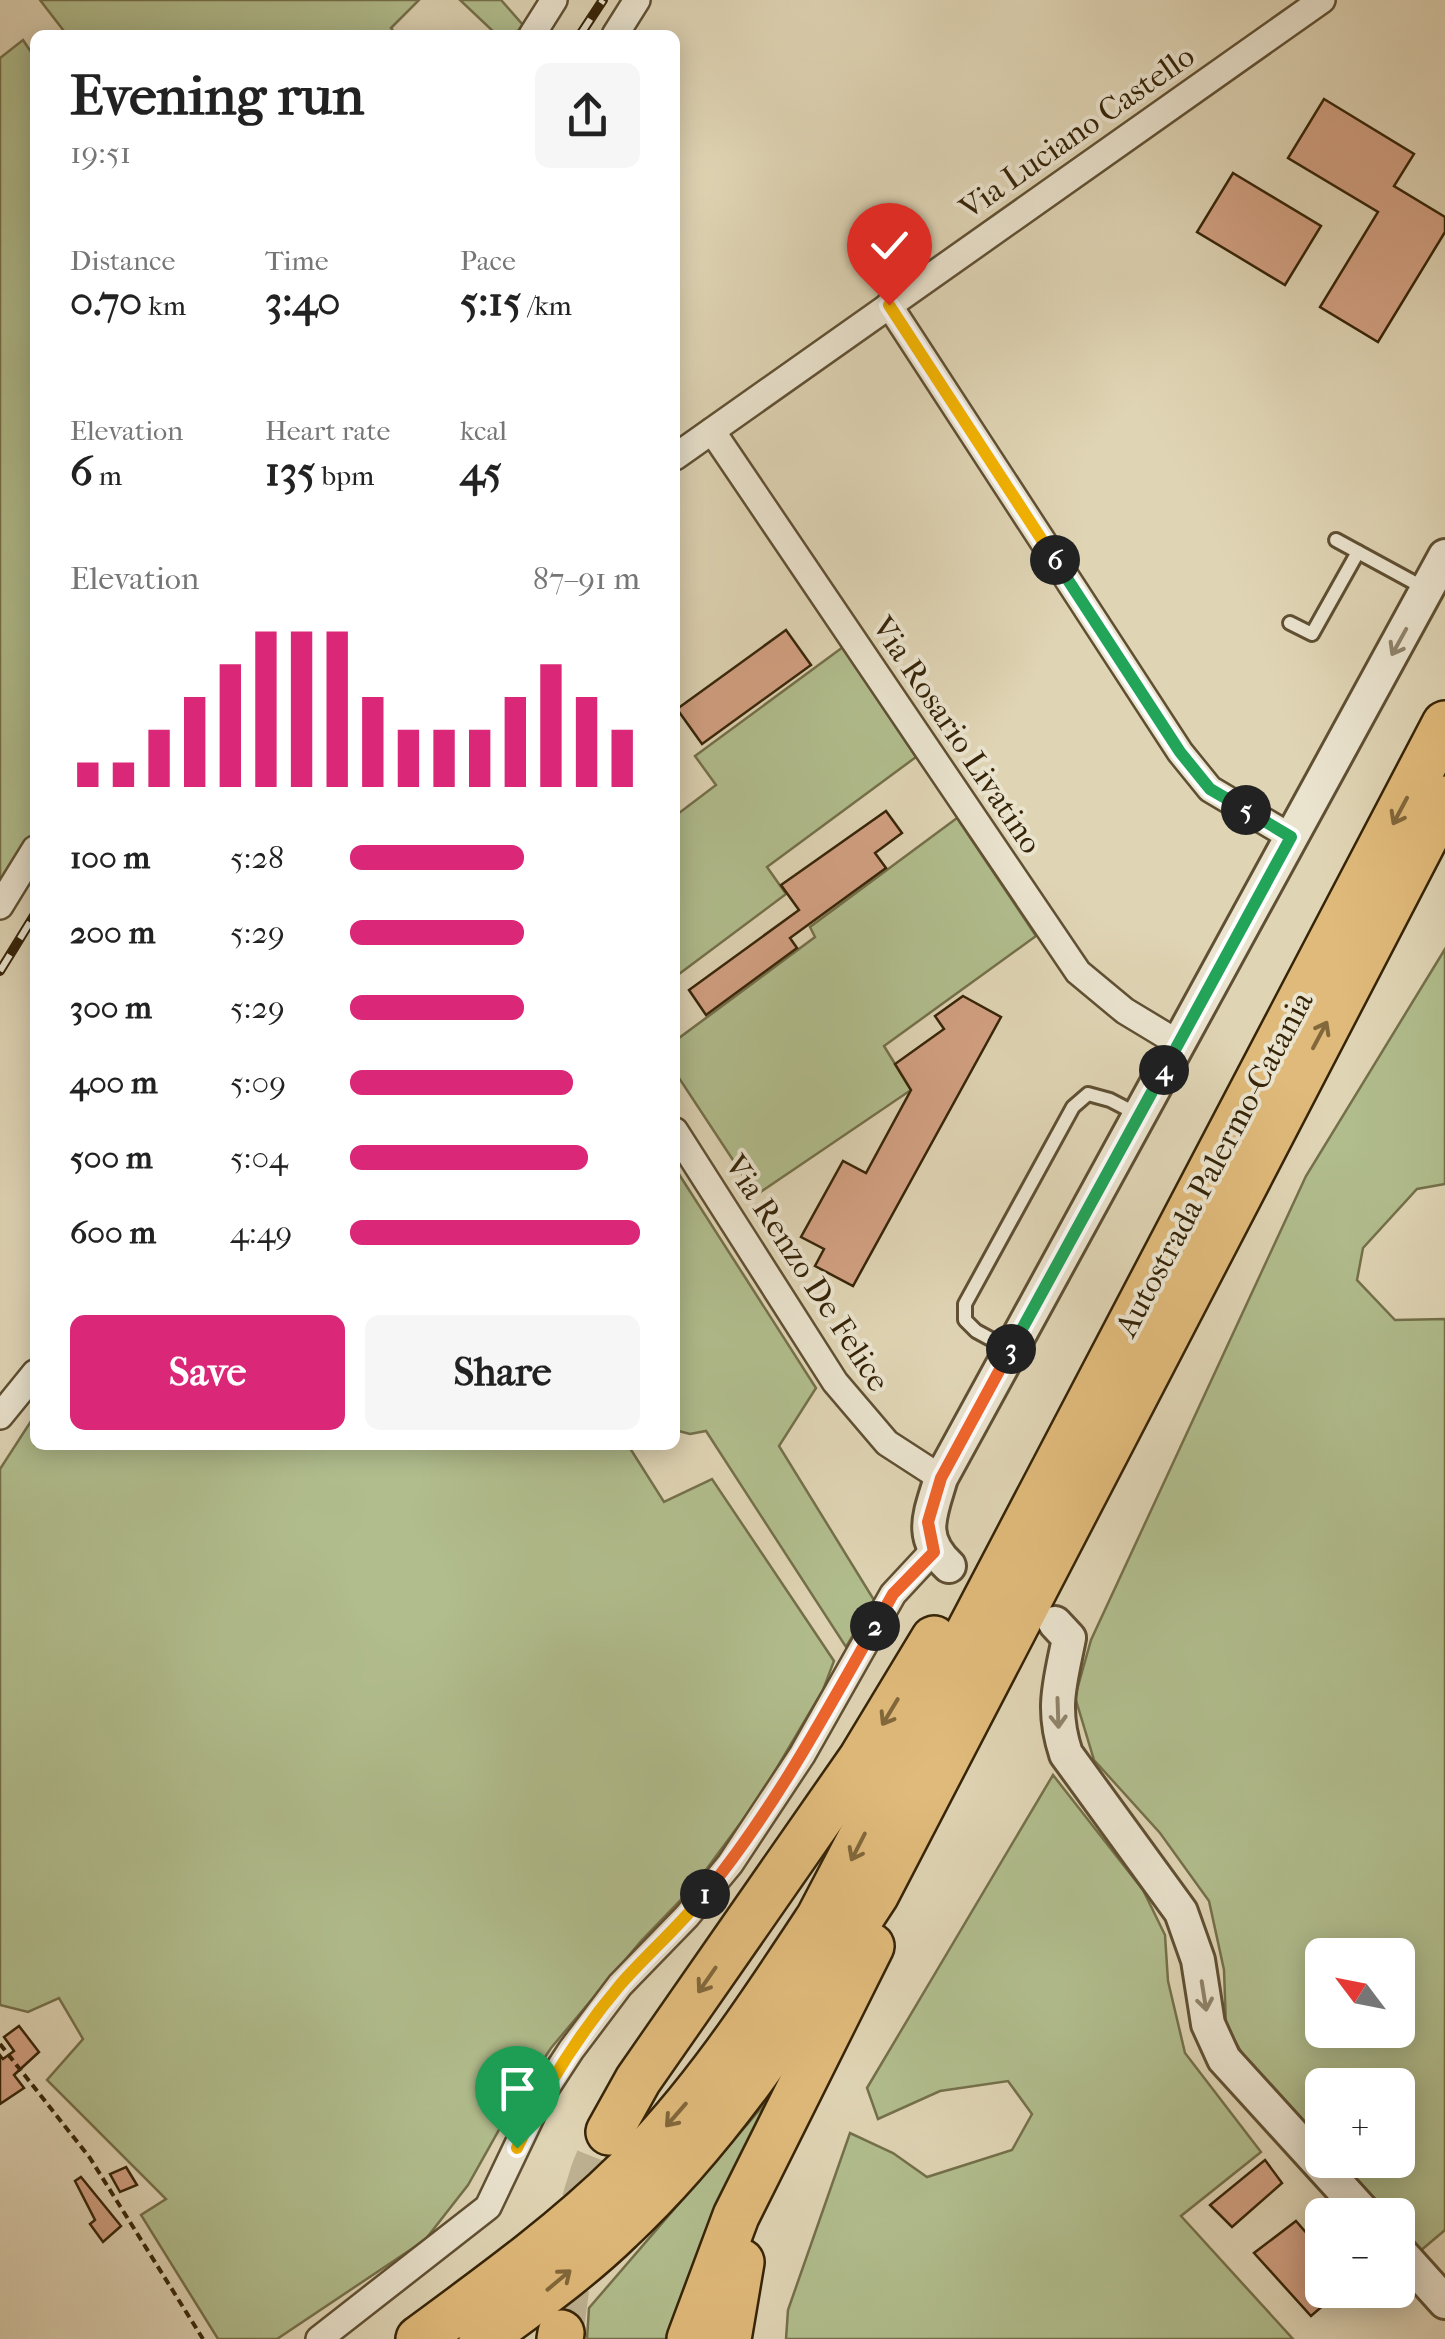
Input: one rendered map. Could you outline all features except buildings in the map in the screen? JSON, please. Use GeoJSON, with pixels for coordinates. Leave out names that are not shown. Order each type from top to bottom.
{"type":"FeatureCollection","features":[{"type":"Feature","properties":{"kind":"highway","name":"Autostrada Palermo-Catania"},"geometry":{"type":"LineString","coordinates":[[1017,1616],[1142,1301],[1445,724]]}},
{"type":"Feature","properties":{"kind":"highway","name":"Autostrada Palermo-Catania"},"geometry":{"type":"LineString","coordinates":[[1017,1616],[1445,799]]}},
{"type":"Feature","properties":{"kind":"highway"},"geometry":{"type":"LineString","coordinates":[[690,2339],[736,2216],[1275,1121]]}},
{"type":"Feature","properties":{"kind":"highway"},"geometry":{"type":"LineString","coordinates":[[609,2132],[638,2080],[862,1758],[992,1541],[1050,1434],[1142,1301]]}},
{"type":"Feature","properties":{"kind":"highway"},"geometry":{"type":"LineString","coordinates":[[418,2339],[543,2248],[628,2171],[698,2090],[766,1998],[1017,1616]]}},
{"type":"Feature","properties":{"kind":"highway"},"geometry":{"type":"LineString","coordinates":[[482,2339],[620,2230],[708,2136],[781,2040],[876,1894],[1017,1616]]}},
{"type":"Feature","properties":{"kind":"highway"},"geometry":{"type":"LineString","coordinates":[[728,2339],[737,2274],[812,2066]]}},
{"type":"Feature","properties":{"kind":"street"},"geometry":{"type":"LineString","coordinates":[[535,30],[554,0]]}},
{"type":"Feature","properties":{"kind":"street"},"geometry":{"type":"LineString","coordinates":[[618,30],[637,0]]}},
{"type":"Feature","properties":{"kind":"street","name":"Via Luciano Castello"},"geometry":{"type":"LineString","coordinates":[[680,453],[1322,0]]}},
{"type":"Feature","properties":{"kind":"street"},"geometry":{"type":"LineString","coordinates":[[889,305],[1180,752],[1210,789],[1291,837]]}},
{"type":"Feature","properties":{"kind":"street","name":"Via Rosario Livatino"},"geometry":{"type":"LineString","coordinates":[[712,431],[1078,972],[1124,1012],[1178,1044]]}},
{"type":"Feature","properties":{"kind":"street"},"geometry":{"type":"LineString","coordinates":[[319,2339],[488,2207],[541,2096],[571,2050],[620,1985],[687,1916],[730,1864],[802,1755],[893,1594],[941,1559],[928,1522],[941,1478],[1445,556]]}},
{"type":"Feature","properties":{"kind":"street"},"geometry":{"type":"LineString","coordinates":[[0,906],[30,857]]}},
{"type":"Feature","properties":{"kind":"street","name":"Via Renzo De Felice"},"geometry":{"type":"LineString","coordinates":[[680,1139],[835,1382],[888,1443],[941,1478]]}},
{"type":"Feature","properties":{"kind":"street"},"geometry":{"type":"LineString","coordinates":[[0,1416],[30,1379]]}},
{"type":"Feature","properties":{"kind":"street"},"geometry":{"type":"LineString","coordinates":[[1017,1616],[1069,1638],[1056,1724],[1066,1754],[1182,1912],[1198,1960],[1208,2024],[1224,2059],[1351,2198]]}},
{"type":"Feature","properties":{"kind":"street"},"geometry":{"type":"LineString","coordinates":[[1415,2269],[1445,2302]]}},
{"type":"Feature","properties":{"kind":"lane"},"geometry":{"type":"LineString","coordinates":[[1336,540],[1427,590]]}},
{"type":"Feature","properties":{"kind":"lane"},"geometry":{"type":"LineString","coordinates":[[1290,623],[1312,634],[1358,552]]}},
{"type":"Feature","properties":{"kind":"lane"},"geometry":{"type":"LineString","coordinates":[[1011,1350],[964,1320],[965,1304],[1073,1107],[1088,1094],[1110,1100],[1139,1116]]}},
{"type":"Feature","properties":{"kind":"path"},"geometry":{"type":"LineString","coordinates":[[0,2044],[90,2158],[202,2339]]}},
{"type":"Feature","properties":{"kind":"green space"},"geometry":{"type":"Polygon","coordinates":[[[40,0],[419,0],[392,30],[63,30],[40,0]]]}},
{"type":"Feature","properties":{"kind":"green space"},"geometry":{"type":"Polygon","coordinates":[[[460,0],[501,0],[523,25],[518,30],[492,30],[460,0]]]}},
{"type":"Feature","properties":{"kind":"green space"},"geometry":{"type":"Polygon","coordinates":[[[23,40],[30,50],[30,838],[0,886],[0,58],[23,40]]]}},
{"type":"Feature","properties":{"kind":"green space"},"geometry":{"type":"Polygon","coordinates":[[[843,647],[916,757],[767,867],[786,894],[680,973],[680,812],[716,785],[695,756],[843,647]]]}},
{"type":"Feature","properties":{"kind":"green space"},"geometry":{"type":"Polygon","coordinates":[[[957,818],[1036,936],[884,1046],[911,1090],[756,1195],[680,1080],[680,1037],[815,937],[810,927],[957,818]]]}},
{"type":"Feature","properties":{"kind":"green space"},"geometry":{"type":"Polygon","coordinates":[[[1445,949],[1445,1184],[1417,1189],[1363,1248],[1357,1280],[1395,1320],[1445,1319],[1445,2230],[1419,2252],[1415,2247],[1415,2198],[1370,2198],[1351,2178],[1415,2178],[1415,2068],[1305,2068],[1305,2127],[1249,2065],[1226,2026],[1224,1970],[1209,1901],[1160,1833],[1094,1760],[1075,1697],[1091,1640],[1306,1176],[1445,949]]]}},
{"type":"Feature","properties":{"kind":"green space"},"geometry":{"type":"Polygon","coordinates":[[[680,1176],[816,1388],[779,1446],[874,1600],[846,1647],[706,1431],[680,1431],[680,1176]]]}},
{"type":"Feature","properties":{"kind":"green space"},"geometry":{"type":"Polygon","coordinates":[[[30,1423],[30,1450],[631,1450],[664,1502],[712,1479],[834,1661],[823,1690],[759,1798],[694,1886],[641,1941],[551,2048],[468,2185],[425,2240],[277,2339],[218,2339],[141,2215],[166,2199],[47,2080],[83,2039],[59,1998],[28,2012],[0,2005],[0,1469],[30,1423]]]}},
{"type":"Feature","properties":{"kind":"green space"},"geometry":{"type":"Polygon","coordinates":[[[1053,1775],[1143,1890],[1165,1935],[1168,1981],[1185,2053],[1261,2152],[1181,2216],[1293,2339],[786,2339],[788,2310],[850,2133],[893,2153],[927,2177],[1012,2150],[1032,2114],[1008,2081],[940,2091],[878,2119],[867,2088],[1053,1775]]]}},
{"type":"Feature","properties":{"kind":"green space"},"geometry":{"type":"Polygon","coordinates":[[[775,2092],[674,2339],[587,2339],[589,2308],[775,2092]]]}},
{"type":"Feature","properties":{"kind":"tunnel"},"geometry":{"type":"LineString","coordinates":[[561,2333],[573,2238],[609,2132]]}},
{"type":"Feature","properties":{"kind":"railway"},"geometry":{"type":"LineString","coordinates":[[583,30],[603,0]]}},
{"type":"Feature","properties":{"kind":"railway"},"geometry":{"type":"LineString","coordinates":[[0,971],[30,922]]}},
{"type":"Feature","properties":{"kind":"route"},"geometry":{"type":"LineString","coordinates":[[517,2148],[541,2096],[571,2050],[620,1985],[687,1916],[730,1864],[802,1755],[893,1594],[934,1552],[928,1522],[941,1478],[1291,837],[1210,789],[1180,752],[889,305]]}}]}
